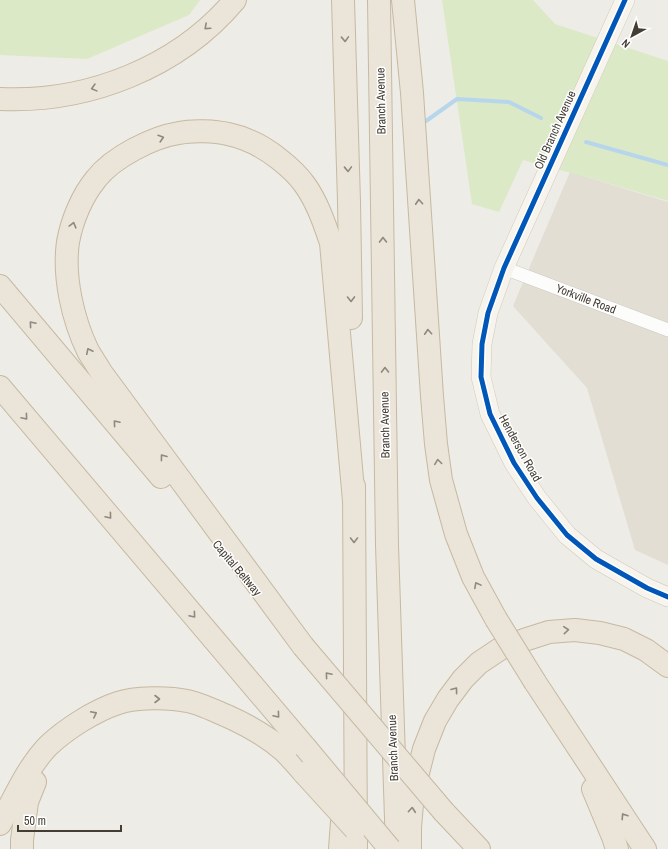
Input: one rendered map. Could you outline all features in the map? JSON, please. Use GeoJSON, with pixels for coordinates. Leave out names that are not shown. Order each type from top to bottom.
{"type":"FeatureCollection","features":[{"type":"Feature","properties":{"kind":"highway"},"geometry":{"type":"LineString","coordinates":[[0,99],[46,98],[74,93],[107,84],[138,72],[168,57],[195,38],[225,12],[235,0]]}},
{"type":"Feature","properties":{"kind":"highway"},"geometry":{"type":"LineString","coordinates":[[344,0],[354,501],[356,849]]}},
{"type":"Feature","properties":{"kind":"highway","name":"Branch Avenue"},"geometry":{"type":"LineString","coordinates":[[379,0],[387,545],[396,849]]}},
{"type":"Feature","properties":{"kind":"highway"},"geometry":{"type":"LineString","coordinates":[[403,0],[412,93],[436,444],[441,480],[456,534],[473,577],[496,620],[645,849]]}},
{"type":"Feature","properties":{"kind":"highway"},"geometry":{"type":"LineString","coordinates":[[303,646],[101,372],[88,351],[79,328],[71,300],[67,267],[68,242],[74,219],[83,198],[96,178],[113,163],[133,149],[158,138],[180,132],[228,134],[247,140],[267,150],[288,166],[304,184],[317,205],[331,243],[354,501]]}},
{"type":"Feature","properties":{"kind":"highway","name":"Capital Beltway"},"geometry":{"type":"LineString","coordinates":[[0,286],[475,849]]}},
{"type":"Feature","properties":{"kind":"highway"},"geometry":{"type":"LineString","coordinates":[[0,387],[390,849]]}},
{"type":"Feature","properties":{"kind":"highway"},"geometry":{"type":"LineString","coordinates":[[380,849],[387,545]]}},
{"type":"Feature","properties":{"kind":"highway"},"geometry":{"type":"LineString","coordinates":[[410,849],[413,793],[424,749],[436,721],[448,699],[463,679],[479,663],[500,649],[524,640],[549,632],[575,630],[600,633],[624,639],[646,650],[668,666]]}},
{"type":"Feature","properties":{"kind":"highway"},"geometry":{"type":"LineString","coordinates":[[340,849],[355,651]]}},
{"type":"Feature","properties":{"kind":"highway"},"geometry":{"type":"LineString","coordinates":[[535,682],[595,793],[617,849]]}},
{"type":"Feature","properties":{"kind":"highway"},"geometry":{"type":"LineString","coordinates":[[0,824],[34,762],[49,746],[71,728],[94,714],[118,703],[143,699],[165,699],[188,701],[216,711],[241,722],[263,735],[284,751],[373,849]]}},
{"type":"Feature","properties":{"kind":"highway"},"geometry":{"type":"LineString","coordinates":[[22,849],[26,802],[42,767],[54,748],[71,728]]}},
{"type":"Feature","properties":{"kind":"highway"},"geometry":{"type":"LineString","coordinates":[[444,812],[479,849]]}},
{"type":"Feature","properties":{"kind":"street","name":"Old Branch Avenue"},"geometry":{"type":"LineString","coordinates":[[504,268],[625,0]]}},
{"type":"Feature","properties":{"kind":"street","name":"Yorkville Road"},"geometry":{"type":"LineString","coordinates":[[504,268],[668,330]]}},
{"type":"Feature","properties":{"kind":"street","name":"Henderson Road"},"geometry":{"type":"LineString","coordinates":[[504,268],[488,313],[482,344],[481,377],[490,414],[514,462],[537,498],[567,536],[596,559],[647,588],[668,597]]}},
{"type":"Feature","properties":{"kind":"shaded area"},"geometry":{"type":"Polygon","coordinates":[[[570,172],[668,202],[668,565],[635,550],[587,388],[513,306],[570,172]]]}},
{"type":"Feature","properties":{"kind":"green space"},"geometry":{"type":"Polygon","coordinates":[[[0,0],[200,0],[189,15],[87,59],[0,55],[0,0]]]}},
{"type":"Feature","properties":{"kind":"green space"},"geometry":{"type":"Polygon","coordinates":[[[442,0],[533,0],[555,24],[668,61],[668,201],[523,160],[499,212],[472,204],[442,0]]]}},
{"type":"Feature","properties":{"kind":"waterway"},"geometry":{"type":"LineString","coordinates":[[426,121],[457,99],[509,102],[541,118]]}},
{"type":"Feature","properties":{"kind":"waterway"},"geometry":{"type":"LineString","coordinates":[[586,142],[668,165]]}},
{"type":"Feature","properties":{"kind":"cycle path"},"geometry":{"type":"LineString","coordinates":[[625,0],[504,268],[488,313],[482,344],[481,377],[490,414],[514,463],[537,498],[567,535],[596,559],[647,588],[668,597]]}}]}
